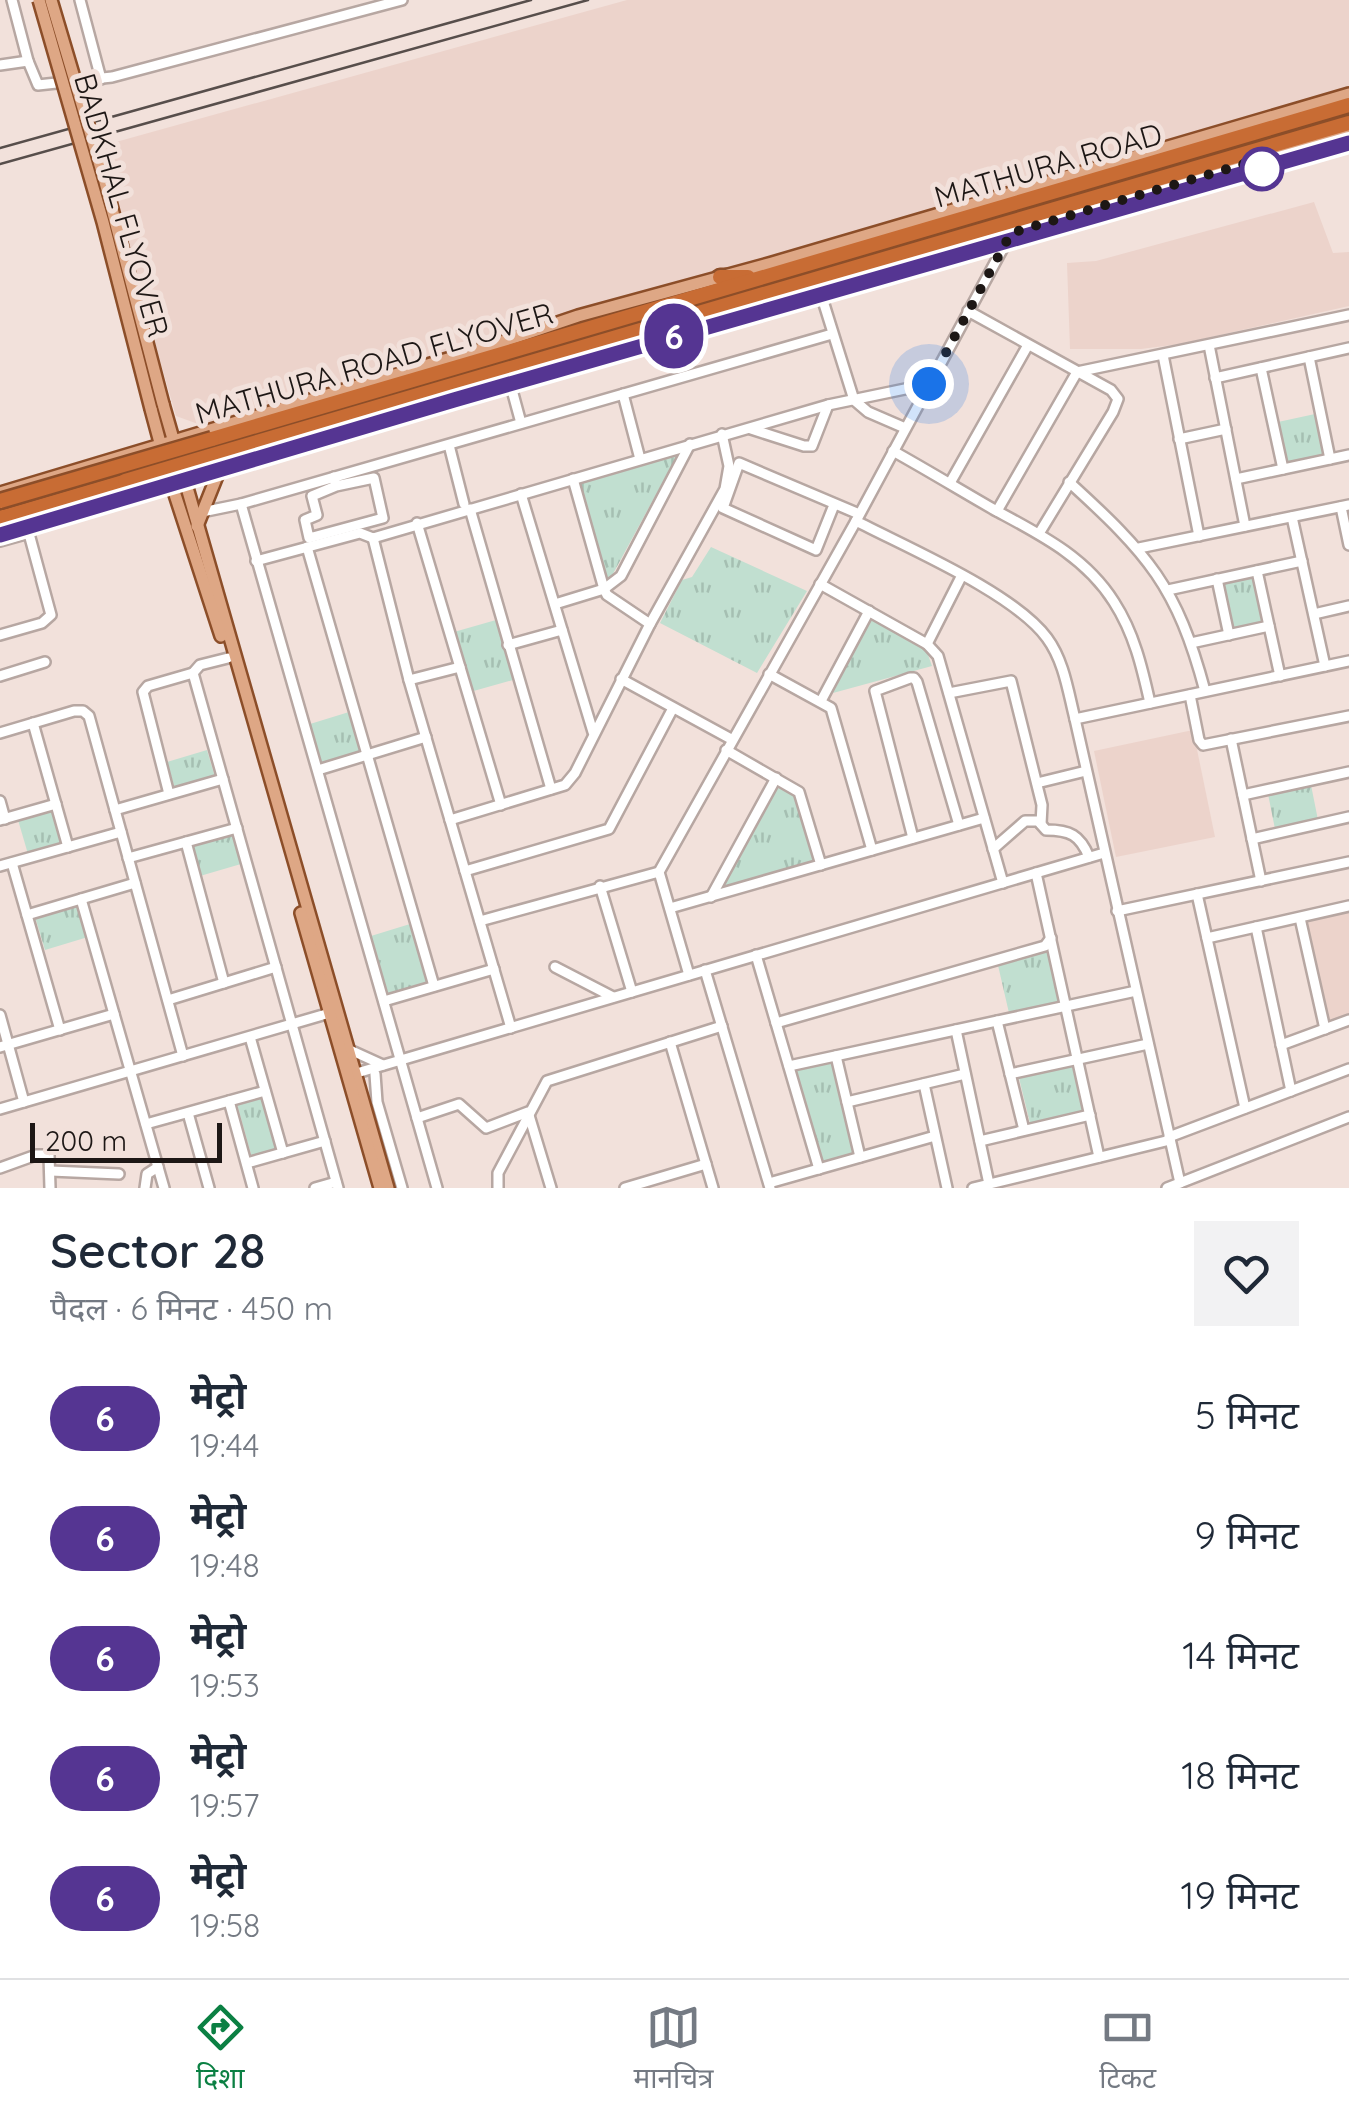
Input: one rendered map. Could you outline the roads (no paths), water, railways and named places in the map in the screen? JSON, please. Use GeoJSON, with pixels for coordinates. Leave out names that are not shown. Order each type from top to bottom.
{"type":"FeatureCollection","features":[{"type":"Feature","properties":{"kind":"highway","name":"MATHURA ROAD"},"geometry":{"type":"LineString","coordinates":[[764,278],[1349,105]]}},
{"type":"Feature","properties":{"kind":"highway"},"geometry":{"type":"LineString","coordinates":[[976,231],[1349,123]]}},
{"type":"Feature","properties":{"kind":"highway"},"geometry":{"type":"LineString","coordinates":[[976,231],[1053,220]]}},
{"type":"Feature","properties":{"kind":"highway","name":"MATHURA ROAD"},"geometry":{"type":"LineString","coordinates":[[526,364],[976,231]]}},
{"type":"Feature","properties":{"kind":"highway"},"geometry":{"type":"LineString","coordinates":[[720,277],[764,278]]}},
{"type":"Feature","properties":{"kind":"highway","name":"MATHURA ROAD FLYOVER"},"geometry":{"type":"LineString","coordinates":[[0,501],[764,278]]}},
{"type":"Feature","properties":{"kind":"highway"},"geometry":{"type":"LineString","coordinates":[[427,406],[526,364]]}},
{"type":"Feature","properties":{"kind":"highway","name":"MATHURA ROAD FLYOVER"},"geometry":{"type":"LineString","coordinates":[[0,518],[526,364]]}},
{"type":"Feature","properties":{"kind":"main road","name":"BADKHAL FLYOVER"},"geometry":{"type":"LineString","coordinates":[[39,0],[167,442]]}},
{"type":"Feature","properties":{"kind":"main road","name":"BADKHAL FLYOVER"},"geometry":{"type":"LineString","coordinates":[[50,0],[104,182],[157,406]]}},
{"type":"Feature","properties":{"kind":"main road"},"geometry":{"type":"LineString","coordinates":[[0,493],[481,349],[578,316],[1349,94]]}},
{"type":"Feature","properties":{"kind":"main road"},"geometry":{"type":"LineString","coordinates":[[0,527],[27,526],[134,486],[427,406],[1349,135]]}},
{"type":"Feature","properties":{"kind":"main road"},"geometry":{"type":"LineString","coordinates":[[63,472],[86,459],[144,442],[161,421],[194,434]]}},
{"type":"Feature","properties":{"kind":"main road"},"geometry":{"type":"LineString","coordinates":[[194,434],[196,449],[208,465]]}},
{"type":"Feature","properties":{"kind":"main road"},"geometry":{"type":"LineString","coordinates":[[167,442],[183,472],[352,1074],[380,1188]]}},
{"type":"Feature","properties":{"kind":"main road"},"geometry":{"type":"LineString","coordinates":[[167,442],[169,476],[334,1011],[350,1050],[352,1074],[361,1090],[388,1188]]}},
{"type":"Feature","properties":{"kind":"main road"},"geometry":{"type":"LineString","coordinates":[[122,455],[130,458],[135,468],[134,486]]}},
{"type":"Feature","properties":{"kind":"main road"},"geometry":{"type":"LineString","coordinates":[[198,526],[223,461]]}},
{"type":"Feature","properties":{"kind":"street"},"geometry":{"type":"LineString","coordinates":[[12,0],[38,85],[101,79],[402,0]]}},
{"type":"Feature","properties":{"kind":"street"},"geometry":{"type":"LineString","coordinates":[[80,0],[101,79]]}},
{"type":"Feature","properties":{"kind":"street"},"geometry":{"type":"LineString","coordinates":[[0,65],[28,61]]}},
{"type":"Feature","properties":{"kind":"street"},"geometry":{"type":"LineString","coordinates":[[689,975],[659,872],[858,518],[1011,233]]}},
{"type":"Feature","properties":{"kind":"street"},"geometry":{"type":"LineString","coordinates":[[819,288],[854,400],[868,412],[905,428]]}},
{"type":"Feature","properties":{"kind":"street"},"geometry":{"type":"LineString","coordinates":[[968,311],[1111,390],[1118,399],[1114,412],[1040,532]]}},
{"type":"Feature","properties":{"kind":"street"},"geometry":{"type":"LineString","coordinates":[[997,510],[1077,372],[1348,319]]}},
{"type":"Feature","properties":{"kind":"street"},"geometry":{"type":"LineString","coordinates":[[202,512],[335,482],[449,444],[832,334]]}},
{"type":"Feature","properties":{"kind":"street"},"geometry":{"type":"LineString","coordinates":[[950,483],[1028,345]]}},
{"type":"Feature","properties":{"kind":"street"},"geometry":{"type":"LineString","coordinates":[[1209,345],[1245,526]]}},
{"type":"Feature","properties":{"kind":"street"},"geometry":{"type":"LineString","coordinates":[[1215,378],[1349,348]]}},
{"type":"Feature","properties":{"kind":"street"},"geometry":{"type":"LineString","coordinates":[[1163,355],[1198,536]]}},
{"type":"Feature","properties":{"kind":"street"},"geometry":{"type":"LineString","coordinates":[[1309,357],[1330,459]]}},
{"type":"Feature","properties":{"kind":"street"},"geometry":{"type":"LineString","coordinates":[[1261,368],[1283,469]]}},
{"type":"Feature","properties":{"kind":"street"},"geometry":{"type":"LineString","coordinates":[[509,379],[521,423]]}},
{"type":"Feature","properties":{"kind":"street"},"geometry":{"type":"LineString","coordinates":[[256,562],[360,533],[373,538],[467,506],[521,494],[828,404],[929,384]]}},
{"type":"Feature","properties":{"kind":"street"},"geometry":{"type":"LineString","coordinates":[[623,394],[640,459]]}},
{"type":"Feature","properties":{"kind":"street"},"geometry":{"type":"LineString","coordinates":[[749,428],[812,446],[828,404]]}},
{"type":"Feature","properties":{"kind":"street"},"geometry":{"type":"LineString","coordinates":[[1180,439],[1226,429]]}},
{"type":"Feature","properties":{"kind":"street"},"geometry":{"type":"LineString","coordinates":[[450,820],[565,785],[575,772],[650,624],[725,489],[729,466],[722,434]]}},
{"type":"Feature","properties":{"kind":"street"},"geometry":{"type":"LineString","coordinates":[[449,444],[551,790]]}},
{"type":"Feature","properties":{"kind":"street"},"geometry":{"type":"LineString","coordinates":[[555,604],[604,589],[620,576],[690,444]]}},
{"type":"Feature","properties":{"kind":"street"},"geometry":{"type":"LineString","coordinates":[[893,452],[1040,532],[1080,564],[1112,598],[1138,650],[1150,703]]}},
{"type":"Feature","properties":{"kind":"street"},"geometry":{"type":"LineString","coordinates":[[1236,479],[1349,455]]}},
{"type":"Feature","properties":{"kind":"street"},"geometry":{"type":"LineString","coordinates":[[834,505],[816,550],[723,508],[739,463],[834,505],[1006,601],[1049,640],[1063,670],[1075,718],[1180,1183]]}},
{"type":"Feature","properties":{"kind":"street"},"geometry":{"type":"LineString","coordinates":[[380,519],[309,538],[304,520],[318,515],[312,496],[335,482],[374,478],[385,533]]}},
{"type":"Feature","properties":{"kind":"street"},"geometry":{"type":"LineString","coordinates":[[573,479],[604,589],[650,624]]}},
{"type":"Feature","properties":{"kind":"street"},"geometry":{"type":"LineString","coordinates":[[1069,482],[1139,548],[1168,590],[1205,692]]}},
{"type":"Feature","properties":{"kind":"street"},"geometry":{"type":"LineString","coordinates":[[521,494],[593,732]]}},
{"type":"Feature","properties":{"kind":"street"},"geometry":{"type":"LineString","coordinates":[[241,504],[437,1188]]}},
{"type":"Feature","properties":{"kind":"street"},"geometry":{"type":"LineString","coordinates":[[1139,548],[1345,506],[1349,544]]}},
{"type":"Feature","properties":{"kind":"street"},"geometry":{"type":"LineString","coordinates":[[1292,517],[1325,666]]}},
{"type":"Feature","properties":{"kind":"street"},"geometry":{"type":"LineString","coordinates":[[417,523],[501,804]]}},
{"type":"Feature","properties":{"kind":"street"},"geometry":{"type":"LineString","coordinates":[[0,541],[27,526],[50,620],[0,635]]}},
{"type":"Feature","properties":{"kind":"street"},"geometry":{"type":"LineString","coordinates":[[373,538],[409,680],[511,1028]]}},
{"type":"Feature","properties":{"kind":"street"},"geometry":{"type":"LineString","coordinates":[[307,548],[434,986]]}},
{"type":"Feature","properties":{"kind":"street"},"geometry":{"type":"LineString","coordinates":[[1168,590],[1302,561]]}},
{"type":"Feature","properties":{"kind":"street"},"geometry":{"type":"LineString","coordinates":[[1257,570],[1280,676]]}},
{"type":"Feature","properties":{"kind":"street"},"geometry":{"type":"LineString","coordinates":[[928,644],[962,577]]}},
{"type":"Feature","properties":{"kind":"street"},"geometry":{"type":"LineString","coordinates":[[1217,579],[1229,635]]}},
{"type":"Feature","properties":{"kind":"street"},"geometry":{"type":"LineString","coordinates":[[820,584],[928,644],[938,656],[1003,882]]}},
{"type":"Feature","properties":{"kind":"street"},"geometry":{"type":"LineString","coordinates":[[1314,614],[1349,606]]}},
{"type":"Feature","properties":{"kind":"street"},"geometry":{"type":"LineString","coordinates":[[820,701],[869,610]]}},
{"type":"Feature","properties":{"kind":"street"},"geometry":{"type":"LineString","coordinates":[[1190,643],[1269,626]]}},
{"type":"Feature","properties":{"kind":"street"},"geometry":{"type":"LineString","coordinates":[[508,645],[562,630]]}},
{"type":"Feature","properties":{"kind":"street"},"geometry":{"type":"LineString","coordinates":[[169,794],[143,692],[148,686],[193,673],[200,665],[228,658]]}},
{"type":"Feature","properties":{"kind":"street"},"geometry":{"type":"LineString","coordinates":[[0,676],[45,662]]}},
{"type":"Feature","properties":{"kind":"street"},"geometry":{"type":"LineString","coordinates":[[1075,718],[1349,662]]}},
{"type":"Feature","properties":{"kind":"street"},"geometry":{"type":"LineString","coordinates":[[409,680],[460,666]]}},
{"type":"Feature","properties":{"kind":"street"},"geometry":{"type":"LineString","coordinates":[[193,673],[337,1185],[315,1188]]}},
{"type":"Feature","properties":{"kind":"street"},"geometry":{"type":"LineString","coordinates":[[769,674],[831,708],[872,850]]}},
{"type":"Feature","properties":{"kind":"street"},"geometry":{"type":"LineString","coordinates":[[913,838],[875,691],[910,678],[917,682],[959,825]]}},
{"type":"Feature","properties":{"kind":"street"},"geometry":{"type":"LineString","coordinates":[[621,679],[732,740]]}},
{"type":"Feature","properties":{"kind":"street"},"geometry":{"type":"LineString","coordinates":[[949,693],[1010,682],[1042,804],[1041,824]]}},
{"type":"Feature","properties":{"kind":"street"},"geometry":{"type":"LineString","coordinates":[[1190,694],[1203,745],[1349,716]]}},
{"type":"Feature","properties":{"kind":"street"},"geometry":{"type":"LineString","coordinates":[[465,871],[608,828],[673,708]]}},
{"type":"Feature","properties":{"kind":"street"},"geometry":{"type":"LineString","coordinates":[[0,733],[74,711],[89,716],[183,1056]]}},
{"type":"Feature","properties":{"kind":"street"},"geometry":{"type":"LineString","coordinates":[[33,723],[68,847]]}},
{"type":"Feature","properties":{"kind":"street"},"geometry":{"type":"LineString","coordinates":[[318,770],[426,737]]}},
{"type":"Feature","properties":{"kind":"street"},"geometry":{"type":"LineString","coordinates":[[1231,740],[1261,881]]}},
{"type":"Feature","properties":{"kind":"street"},"geometry":{"type":"LineString","coordinates":[[726,750],[799,792],[821,865]]}},
{"type":"Feature","properties":{"kind":"street"},"geometry":{"type":"LineString","coordinates":[[1036,783],[1086,771]]}},
{"type":"Feature","properties":{"kind":"street"},"geometry":{"type":"LineString","coordinates":[[1243,796],[1349,772]]}},
{"type":"Feature","properties":{"kind":"street"},"geometry":{"type":"LineString","coordinates":[[711,896],[776,778]]}},
{"type":"Feature","properties":{"kind":"street"},"geometry":{"type":"LineString","coordinates":[[115,810],[223,779]]}},
{"type":"Feature","properties":{"kind":"street"},"geometry":{"type":"LineString","coordinates":[[0,801],[2,819],[56,804]]}},
{"type":"Feature","properties":{"kind":"street"},"geometry":{"type":"LineString","coordinates":[[1252,839],[1349,817]]}},
{"type":"Feature","properties":{"kind":"street"},"geometry":{"type":"LineString","coordinates":[[670,908],[984,818]]}},
{"type":"Feature","properties":{"kind":"street"},"geometry":{"type":"LineString","coordinates":[[993,848],[1025,821],[1041,824],[1046,830],[1074,834],[1082,840],[1089,857]]}},
{"type":"Feature","properties":{"kind":"street"},"geometry":{"type":"LineString","coordinates":[[128,858],[237,828]]}},
{"type":"Feature","properties":{"kind":"street"},"geometry":{"type":"LineString","coordinates":[[0,866],[121,832]]}},
{"type":"Feature","properties":{"kind":"street"},"geometry":{"type":"LineString","coordinates":[[186,842],[224,983]]}},
{"type":"Feature","properties":{"kind":"street"},"geometry":{"type":"LineString","coordinates":[[352,1074],[379,1070],[400,1060],[1104,853]]}},
{"type":"Feature","properties":{"kind":"street"},"geometry":{"type":"LineString","coordinates":[[1117,911],[1349,862]]}},
{"type":"Feature","properties":{"kind":"street"},"geometry":{"type":"LineString","coordinates":[[12,863],[60,1030]]}},
{"type":"Feature","properties":{"kind":"street"},"geometry":{"type":"LineString","coordinates":[[480,922],[659,872]]}},
{"type":"Feature","properties":{"kind":"street"},"geometry":{"type":"LineString","coordinates":[[1036,873],[1100,1157]]}},
{"type":"Feature","properties":{"kind":"street"},"geometry":{"type":"LineString","coordinates":[[27,915],[135,882]]}},
{"type":"Feature","properties":{"kind":"street"},"geometry":{"type":"LineString","coordinates":[[600,886],[632,992]]}},
{"type":"Feature","properties":{"kind":"street"},"geometry":{"type":"LineString","coordinates":[[1197,894],[1245,1108]]}},
{"type":"Feature","properties":{"kind":"street"},"geometry":{"type":"LineString","coordinates":[[81,899],[164,1188]]}},
{"type":"Feature","properties":{"kind":"street"},"geometry":{"type":"LineString","coordinates":[[1207,938],[1349,906]]}},
{"type":"Feature","properties":{"kind":"street"},"geometry":{"type":"LineString","coordinates":[[1300,918],[1325,1029]]}},
{"type":"Feature","properties":{"kind":"street"},"geometry":{"type":"LineString","coordinates":[[1256,928],[1291,1091]]}},
{"type":"Feature","properties":{"kind":"street"},"geometry":{"type":"LineString","coordinates":[[776,1022],[1044,946],[1051,938]]}},
{"type":"Feature","properties":{"kind":"street"},"geometry":{"type":"LineString","coordinates":[[756,955],[819,1169]]}},
{"type":"Feature","properties":{"kind":"street"},"geometry":{"type":"LineString","coordinates":[[168,1000],[276,966]]}},
{"type":"Feature","properties":{"kind":"street"},"geometry":{"type":"LineString","coordinates":[[555,968],[614,998]]}},
{"type":"Feature","properties":{"kind":"street"},"geometry":{"type":"LineString","coordinates":[[384,1001],[494,969]]}},
{"type":"Feature","properties":{"kind":"street"},"geometry":{"type":"LineString","coordinates":[[705,970],[770,1186],[935,1136]]}},
{"type":"Feature","properties":{"kind":"street"},"geometry":{"type":"LineString","coordinates":[[789,1066],[1136,991]]}},
{"type":"Feature","properties":{"kind":"street"},"geometry":{"type":"LineString","coordinates":[[0,1109],[334,1011]]}},
{"type":"Feature","properties":{"kind":"street"},"geometry":{"type":"LineString","coordinates":[[4,1046],[114,1014]]}},
{"type":"Feature","properties":{"kind":"street"},"geometry":{"type":"LineString","coordinates":[[0,1015],[4,1046],[24,1102]]}},
{"type":"Feature","properties":{"kind":"street"},"geometry":{"type":"LineString","coordinates":[[1282,1046],[1349,1020]]}},
{"type":"Feature","properties":{"kind":"street"},"geometry":{"type":"LineString","coordinates":[[997,1021],[1024,1130]]}},
{"type":"Feature","properties":{"kind":"street"},"geometry":{"type":"LineString","coordinates":[[498,1188],[498,1172],[546,1081],[722,1026]]}},
{"type":"Feature","properties":{"kind":"street"},"geometry":{"type":"LineString","coordinates":[[956,1030],[989,1184]]}},
{"type":"Feature","properties":{"kind":"street"},"geometry":{"type":"LineString","coordinates":[[250,1036],[283,1153]]}},
{"type":"Feature","properties":{"kind":"street"},"geometry":{"type":"LineString","coordinates":[[670,1042],[713,1188]]}},
{"type":"Feature","properties":{"kind":"street"},"geometry":{"type":"LineString","coordinates":[[1010,1074],[1148,1044]]}},
{"type":"Feature","properties":{"kind":"street"},"geometry":{"type":"LineString","coordinates":[[350,1050],[379,1070]]}},
{"type":"Feature","properties":{"kind":"street"},"geometry":{"type":"LineString","coordinates":[[836,1056],[860,1157]]}},
{"type":"Feature","properties":{"kind":"street"},"geometry":{"type":"LineString","coordinates":[[974,1188],[1170,1138],[1349,1069]]}},
{"type":"Feature","properties":{"kind":"street"},"geometry":{"type":"LineString","coordinates":[[361,1090],[379,1070]]}},
{"type":"Feature","properties":{"kind":"street"},"geometry":{"type":"LineString","coordinates":[[379,1070],[378,1102],[402,1188]]}},
{"type":"Feature","properties":{"kind":"street"},"geometry":{"type":"LineString","coordinates":[[847,1102],[965,1074]]}},
{"type":"Feature","properties":{"kind":"street"},"geometry":{"type":"LineString","coordinates":[[924,1084],[947,1188]]}},
{"type":"Feature","properties":{"kind":"street"},"geometry":{"type":"LineString","coordinates":[[146,1124],[266,1091]]}},
{"type":"Feature","properties":{"kind":"street"},"geometry":{"type":"LineString","coordinates":[[229,1101],[253,1188]]}},
{"type":"Feature","properties":{"kind":"street"},"geometry":{"type":"LineString","coordinates":[[417,1118],[460,1104],[486,1128],[528,1112]]}},
{"type":"Feature","properties":{"kind":"street"},"geometry":{"type":"LineString","coordinates":[[528,1112],[551,1188]]}},
{"type":"Feature","properties":{"kind":"street"},"geometry":{"type":"LineString","coordinates":[[188,1113],[209,1188]]}},
{"type":"Feature","properties":{"kind":"street"},"geometry":{"type":"LineString","coordinates":[[980,1141],[1090,1115]]}},
{"type":"Feature","properties":{"kind":"street"},"geometry":{"type":"LineString","coordinates":[[1166,1188],[1349,1118]]}},
{"type":"Feature","properties":{"kind":"street"},"geometry":{"type":"LineString","coordinates":[[246,1164],[325,1141]]}},
{"type":"Feature","properties":{"kind":"street"},"geometry":{"type":"LineString","coordinates":[[0,1168],[49,1155],[50,1188]]}},
{"type":"Feature","properties":{"kind":"street"},"geometry":{"type":"LineString","coordinates":[[625,1188],[661,1183],[706,1164]]}},
{"type":"Feature","properties":{"kind":"street"},"geometry":{"type":"LineString","coordinates":[[145,1188],[147,1174],[158,1168]]}},
{"type":"Feature","properties":{"kind":"street"},"geometry":{"type":"LineString","coordinates":[[51,1171],[120,1174]]}},
{"type":"Feature","properties":{"kind":"railway"},"geometry":{"type":"LineString","coordinates":[[0,148],[531,0]]}},
{"type":"Feature","properties":{"kind":"railway"},"geometry":{"type":"LineString","coordinates":[[0,164],[588,0]]}},
{"type":"Feature","properties":{"kind":"railway"},"geometry":{"type":"LineString","coordinates":[[0,535],[1349,143]]}},
{"type":"Feature","properties":{"kind":"metro line","name":"6"},"geometry":{"type":"LineString","coordinates":[[0,535],[796,300],[1349,143]]}}]}
